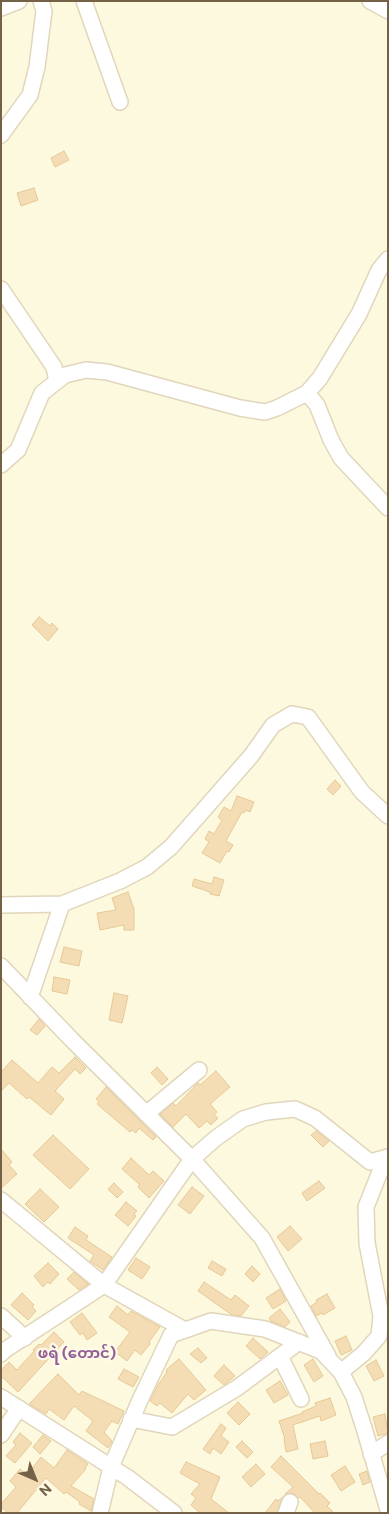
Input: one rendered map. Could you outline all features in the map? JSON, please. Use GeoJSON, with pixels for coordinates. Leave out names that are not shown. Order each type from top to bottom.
{"type":"FeatureCollection","features":[{"type":"Feature","properties":{"kind":"street"},"geometry":{"type":"LineString","coordinates":[[1,8],[19,1]]}},
{"type":"Feature","properties":{"kind":"street"},"geometry":{"type":"LineString","coordinates":[[1,135],[30,95],[37,67],[44,11],[40,1]]}},
{"type":"Feature","properties":{"kind":"street"},"geometry":{"type":"LineString","coordinates":[[84,1],[120,102]]}},
{"type":"Feature","properties":{"kind":"street"},"geometry":{"type":"LineString","coordinates":[[370,1],[388,11]]}},
{"type":"Feature","properties":{"kind":"street"},"geometry":{"type":"LineString","coordinates":[[1,465],[21,446],[42,393],[65,376],[86,370],[107,372],[240,408],[266,412],[307,393],[320,378],[354,322],[379,270],[388,259]]}},
{"type":"Feature","properties":{"kind":"street"},"geometry":{"type":"LineString","coordinates":[[1,289],[54,367],[57,381]]}},
{"type":"Feature","properties":{"kind":"street"},"geometry":{"type":"LineString","coordinates":[[307,393],[317,405],[331,440],[342,458],[388,508]]}},
{"type":"Feature","properties":{"kind":"street"},"geometry":{"type":"LineString","coordinates":[[1,905],[62,904],[120,881],[147,867],[171,847],[251,756],[273,725],[292,714],[308,717],[362,792],[388,816]]}},
{"type":"Feature","properties":{"kind":"street"},"geometry":{"type":"LineString","coordinates":[[30,997],[62,904]]}},
{"type":"Feature","properties":{"kind":"street"},"geometry":{"type":"LineString","coordinates":[[1,966],[192,1159],[262,1238],[356,1405],[388,1510]]}},
{"type":"Feature","properties":{"kind":"street"},"geometry":{"type":"LineString","coordinates":[[146,1114],[199,1070]]}},
{"type":"Feature","properties":{"kind":"street"},"geometry":{"type":"LineString","coordinates":[[1,1354],[104,1285],[192,1159],[216,1138],[243,1119],[266,1112],[295,1109],[315,1118],[370,1162],[386,1158]]}},
{"type":"Feature","properties":{"kind":"street"},"geometry":{"type":"LineString","coordinates":[[336,1367],[364,1352],[379,1336],[381,1316],[367,1243],[366,1207],[386,1158]]}},
{"type":"Feature","properties":{"kind":"street"},"geometry":{"type":"LineString","coordinates":[[1,1200],[104,1285],[185,1330]]}},
{"type":"Feature","properties":{"kind":"street"},"geometry":{"type":"LineString","coordinates":[[1,1316],[25,1338]]}},
{"type":"Feature","properties":{"kind":"street"},"geometry":{"type":"LineString","coordinates":[[100,1513],[111,1467],[131,1419],[172,1335],[212,1321],[265,1329],[320,1350],[336,1367]]}},
{"type":"Feature","properties":{"kind":"street"},"geometry":{"type":"LineString","coordinates":[[131,1419],[172,1427],[237,1388],[299,1342]]}},
{"type":"Feature","properties":{"kind":"street"},"geometry":{"type":"LineString","coordinates":[[280,1356],[301,1399]]}},
{"type":"Feature","properties":{"kind":"street"},"geometry":{"type":"LineString","coordinates":[[1,1397],[127,1477],[174,1513]]}},
{"type":"Feature","properties":{"kind":"street"},"geometry":{"type":"LineString","coordinates":[[1,1435],[19,1408]]}},
{"type":"Feature","properties":{"kind":"street"},"geometry":{"type":"LineString","coordinates":[[370,1454],[388,1442]]}},
{"type":"Feature","properties":{"kind":"building"},"geometry":{"type":"Polygon","coordinates":[[[64,151],[69,160],[55,167],[51,158],[64,151]]]}},
{"type":"Feature","properties":{"kind":"building"},"geometry":{"type":"Polygon","coordinates":[[[34,188],[38,200],[21,206],[17,193],[34,188]]]}},
{"type":"Feature","properties":{"kind":"building"},"geometry":{"type":"Polygon","coordinates":[[[39,617],[50,626],[52,623],[58,629],[48,641],[32,625],[39,617]]]}},
{"type":"Feature","properties":{"kind":"building"},"geometry":{"type":"Polygon","coordinates":[[[335,780],[341,786],[333,795],[327,789],[335,780]]]}},
{"type":"Feature","properties":{"kind":"building"},"geometry":{"type":"Polygon","coordinates":[[[237,796],[254,802],[250,812],[245,810],[244,813],[242,812],[226,841],[233,845],[220,863],[202,853],[209,842],[205,839],[209,831],[214,834],[222,820],[218,817],[224,807],[231,811],[237,796]]]}},
{"type":"Feature","properties":{"kind":"building"},"geometry":{"type":"Polygon","coordinates":[[[214,877],[224,880],[219,896],[192,886],[194,879],[212,884],[214,877]]]}},
{"type":"Feature","properties":{"kind":"building"},"geometry":{"type":"Polygon","coordinates":[[[128,892],[134,909],[134,930],[124,930],[124,925],[100,930],[97,913],[116,910],[112,898],[128,892]]]}},
{"type":"Feature","properties":{"kind":"building"},"geometry":{"type":"Polygon","coordinates":[[[64,947],[82,951],[79,966],[60,962],[64,947]]]}},
{"type":"Feature","properties":{"kind":"building"},"geometry":{"type":"Polygon","coordinates":[[[54,977],[70,980],[67,994],[52,991],[54,977]]]}},
{"type":"Feature","properties":{"kind":"building"},"geometry":{"type":"Polygon","coordinates":[[[114,993],[128,996],[122,1023],[109,1020],[114,993]]]}},
{"type":"Feature","properties":{"kind":"building"},"geometry":{"type":"Polygon","coordinates":[[[39,1019],[45,1026],[37,1035],[30,1030],[39,1019]]]}},
{"type":"Feature","properties":{"kind":"building"},"geometry":{"type":"Polygon","coordinates":[[[75,1057],[86,1068],[80,1074],[75,1069],[55,1091],[64,1099],[51,1115],[29,1097],[27,1099],[9,1083],[1,1091],[1,1072],[12,1060],[38,1083],[52,1067],[59,1073],[75,1057]]]}},
{"type":"Feature","properties":{"kind":"building"},"geometry":{"type":"Polygon","coordinates":[[[157,1067],[168,1079],[162,1085],[151,1073],[157,1067]]]}},
{"type":"Feature","properties":{"kind":"building"},"geometry":{"type":"Polygon","coordinates":[[[216,1071],[230,1087],[210,1104],[217,1112],[214,1115],[218,1118],[211,1125],[207,1121],[199,1128],[186,1114],[173,1127],[160,1114],[173,1103],[176,1106],[198,1083],[200,1085],[216,1071]]]}},
{"type":"Feature","properties":{"kind":"building"},"geometry":{"type":"Polygon","coordinates":[[[106,1087],[156,1137],[153,1140],[139,1128],[136,1133],[132,1130],[130,1132],[97,1104],[99,1101],[96,1099],[106,1087]]]}},
{"type":"Feature","properties":{"kind":"building"},"geometry":{"type":"Polygon","coordinates":[[[316,1131],[329,1141],[323,1147],[311,1135],[316,1131]]]}},
{"type":"Feature","properties":{"kind":"building"},"geometry":{"type":"Polygon","coordinates":[[[53,1135],[89,1169],[70,1189],[33,1155],[53,1135]]]}},
{"type":"Feature","properties":{"kind":"building"},"geometry":{"type":"Polygon","coordinates":[[[1,1149],[12,1162],[9,1165],[17,1174],[1,1188],[1,1149]]]}},
{"type":"Feature","properties":{"kind":"building"},"geometry":{"type":"Polygon","coordinates":[[[131,1158],[149,1175],[153,1171],[164,1181],[149,1198],[138,1187],[140,1185],[122,1169],[131,1158]]]}},
{"type":"Feature","properties":{"kind":"building"},"geometry":{"type":"Polygon","coordinates":[[[319,1181],[325,1188],[307,1201],[302,1193],[319,1181]]]}},
{"type":"Feature","properties":{"kind":"building"},"geometry":{"type":"Polygon","coordinates":[[[114,1183],[123,1192],[117,1198],[108,1189],[114,1183]]]}},
{"type":"Feature","properties":{"kind":"building"},"geometry":{"type":"Polygon","coordinates":[[[192,1187],[204,1196],[190,1214],[178,1205],[192,1187]]]}},
{"type":"Feature","properties":{"kind":"building"},"geometry":{"type":"Polygon","coordinates":[[[40,1189],[59,1207],[44,1222],[25,1204],[40,1189]]]}},
{"type":"Feature","properties":{"kind":"building"},"geometry":{"type":"Polygon","coordinates":[[[126,1202],[137,1211],[134,1214],[136,1216],[128,1226],[115,1215],[126,1202]]]}},
{"type":"Feature","properties":{"kind":"building"},"geometry":{"type":"Polygon","coordinates":[[[290,1226],[302,1239],[288,1251],[277,1237],[290,1226]]]}},
{"type":"Feature","properties":{"kind":"building"},"geometry":{"type":"Polygon","coordinates":[[[75,1227],[88,1236],[86,1240],[112,1257],[103,1270],[90,1261],[94,1255],[68,1238],[75,1227]]]}},
{"type":"Feature","properties":{"kind":"building"},"geometry":{"type":"Polygon","coordinates":[[[136,1258],[150,1267],[142,1279],[128,1270],[136,1258]]]}},
{"type":"Feature","properties":{"kind":"building"},"geometry":{"type":"Polygon","coordinates":[[[212,1261],[226,1269],[222,1276],[208,1268],[212,1261]]]}},
{"type":"Feature","properties":{"kind":"building"},"geometry":{"type":"Polygon","coordinates":[[[48,1263],[59,1274],[50,1284],[48,1282],[43,1287],[34,1276],[48,1263]]]}},
{"type":"Feature","properties":{"kind":"building"},"geometry":{"type":"Polygon","coordinates":[[[252,1266],[260,1274],[253,1282],[245,1274],[252,1266]]]}},
{"type":"Feature","properties":{"kind":"building"},"geometry":{"type":"Polygon","coordinates":[[[74,1272],[88,1284],[79,1290],[67,1279],[74,1272]]]}},
{"type":"Feature","properties":{"kind":"building"},"geometry":{"type":"Polygon","coordinates":[[[204,1282],[231,1300],[235,1295],[249,1306],[241,1316],[232,1315],[198,1291],[204,1282]]]}},
{"type":"Feature","properties":{"kind":"building"},"geometry":{"type":"Polygon","coordinates":[[[280,1289],[286,1301],[273,1309],[266,1298],[280,1289]]]}},
{"type":"Feature","properties":{"kind":"building"},"geometry":{"type":"Polygon","coordinates":[[[22,1293],[34,1305],[32,1307],[36,1311],[28,1320],[11,1305],[22,1293]]]}},
{"type":"Feature","properties":{"kind":"building"},"geometry":{"type":"Polygon","coordinates":[[[327,1294],[335,1308],[323,1315],[322,1313],[316,1316],[311,1306],[317,1302],[316,1300],[327,1294]]]}},
{"type":"Feature","properties":{"kind":"building"},"geometry":{"type":"Polygon","coordinates":[[[117,1306],[128,1315],[131,1311],[160,1327],[141,1355],[135,1350],[127,1361],[115,1352],[130,1332],[109,1317],[117,1306]]]}},
{"type":"Feature","properties":{"kind":"building"},"geometry":{"type":"Polygon","coordinates":[[[280,1309],[290,1322],[285,1327],[271,1321],[269,1318],[280,1309]]]}},
{"type":"Feature","properties":{"kind":"building"},"geometry":{"type":"Polygon","coordinates":[[[82,1313],[97,1333],[87,1340],[83,1333],[80,1335],[70,1322],[82,1313]]]}},
{"type":"Feature","properties":{"kind":"building"},"geometry":{"type":"Polygon","coordinates":[[[54,1332],[64,1342],[18,1392],[1,1376],[1,1370],[9,1362],[17,1370],[33,1350],[54,1332]]]}},
{"type":"Feature","properties":{"kind":"building"},"geometry":{"type":"Polygon","coordinates":[[[346,1336],[352,1350],[341,1355],[335,1341],[346,1336]]]}},
{"type":"Feature","properties":{"kind":"building"},"geometry":{"type":"Polygon","coordinates":[[[253,1338],[268,1352],[260,1359],[246,1346],[253,1338]]]}},
{"type":"Feature","properties":{"kind":"building"},"geometry":{"type":"Polygon","coordinates":[[[198,1348],[207,1358],[201,1363],[190,1354],[198,1348]]]}},
{"type":"Feature","properties":{"kind":"building"},"geometry":{"type":"Polygon","coordinates":[[[179,1359],[206,1390],[194,1400],[188,1394],[172,1413],[160,1403],[157,1406],[150,1401],[167,1372],[166,1370],[179,1359]]]}},
{"type":"Feature","properties":{"kind":"building"},"geometry":{"type":"Polygon","coordinates":[[[313,1359],[323,1376],[314,1382],[304,1365],[313,1359]]]}},
{"type":"Feature","properties":{"kind":"building"},"geometry":{"type":"Polygon","coordinates":[[[376,1360],[384,1376],[374,1381],[366,1366],[376,1360]]]}},
{"type":"Feature","properties":{"kind":"building"},"geometry":{"type":"Polygon","coordinates":[[[224,1365],[235,1376],[224,1385],[214,1376],[224,1365]]]}},
{"type":"Feature","properties":{"kind":"building"},"geometry":{"type":"Polygon","coordinates":[[[124,1369],[139,1377],[133,1387],[118,1379],[124,1369]]]}},
{"type":"Feature","properties":{"kind":"building"},"geometry":{"type":"Polygon","coordinates":[[[58,1374],[79,1395],[82,1391],[124,1411],[118,1424],[112,1421],[104,1432],[112,1441],[108,1448],[86,1431],[93,1421],[74,1406],[64,1420],[49,1409],[46,1414],[29,1404],[58,1374]]]}},
{"type":"Feature","properties":{"kind":"building"},"geometry":{"type":"Polygon","coordinates":[[[280,1381],[288,1395],[274,1403],[266,1390],[280,1381]]]}},
{"type":"Feature","properties":{"kind":"building"},"geometry":{"type":"Polygon","coordinates":[[[330,1398],[336,1415],[321,1421],[320,1416],[293,1425],[298,1449],[286,1452],[285,1439],[279,1421],[303,1413],[316,1406],[315,1403],[330,1398]]]}},
{"type":"Feature","properties":{"kind":"building"},"geometry":{"type":"Polygon","coordinates":[[[238,1402],[250,1414],[239,1425],[227,1413],[238,1402]]]}},
{"type":"Feature","properties":{"kind":"building"},"geometry":{"type":"Polygon","coordinates":[[[385,1414],[388,1433],[378,1436],[373,1417],[385,1414]]]}},
{"type":"Feature","properties":{"kind":"building"},"geometry":{"type":"Polygon","coordinates":[[[221,1424],[226,1428],[221,1436],[229,1442],[221,1454],[213,1448],[210,1454],[203,1449],[221,1424]]]}},
{"type":"Feature","properties":{"kind":"building"},"geometry":{"type":"Polygon","coordinates":[[[20,1433],[32,1443],[15,1463],[6,1456],[16,1445],[13,1442],[20,1433]]]}},
{"type":"Feature","properties":{"kind":"building"},"geometry":{"type":"Polygon","coordinates":[[[43,1435],[51,1441],[40,1454],[33,1447],[43,1435]]]}},
{"type":"Feature","properties":{"kind":"building"},"geometry":{"type":"Polygon","coordinates":[[[242,1441],[253,1452],[247,1458],[236,1447],[242,1441]]]}},
{"type":"Feature","properties":{"kind":"building"},"geometry":{"type":"Polygon","coordinates":[[[325,1441],[328,1456],[313,1459],[310,1444],[325,1441]]]}},
{"type":"Feature","properties":{"kind":"building"},"geometry":{"type":"Polygon","coordinates":[[[67,1450],[88,1464],[71,1486],[94,1499],[91,1511],[79,1504],[80,1502],[66,1492],[64,1494],[46,1478],[17,1513],[8,1513],[1,1507],[1,1504],[16,1487],[10,1481],[20,1469],[27,1475],[41,1457],[54,1468],[67,1450]]]}},
{"type":"Feature","properties":{"kind":"building"},"geometry":{"type":"Polygon","coordinates":[[[281,1456],[330,1503],[327,1506],[334,1513],[315,1513],[300,1497],[298,1498],[293,1493],[285,1494],[293,1487],[271,1467],[281,1456]]]}},
{"type":"Feature","properties":{"kind":"building"},"geometry":{"type":"Polygon","coordinates":[[[186,1462],[220,1477],[211,1499],[229,1513],[200,1513],[191,1505],[196,1498],[191,1494],[200,1484],[180,1473],[186,1462]]]}},
{"type":"Feature","properties":{"kind":"building"},"geometry":{"type":"Polygon","coordinates":[[[256,1464],[265,1474],[251,1487],[242,1477],[256,1464]]]}},
{"type":"Feature","properties":{"kind":"building"},"geometry":{"type":"Polygon","coordinates":[[[345,1466],[355,1482],[341,1491],[331,1475],[345,1466]]]}},
{"type":"Feature","properties":{"kind":"building"},"geometry":{"type":"Polygon","coordinates":[[[367,1471],[370,1482],[363,1485],[359,1474],[367,1471]]]}},
{"type":"Feature","properties":{"kind":"building"},"geometry":{"type":"Polygon","coordinates":[[[283,1497],[277,1513],[265,1513],[276,1499],[278,1501],[283,1497]]]}},
{"type":"Feature","properties":{"kind":"district","name":"ဖရဲ (တောင်)"},"geometry":{"type":"Point","coordinates":[77,1353]}}]}
